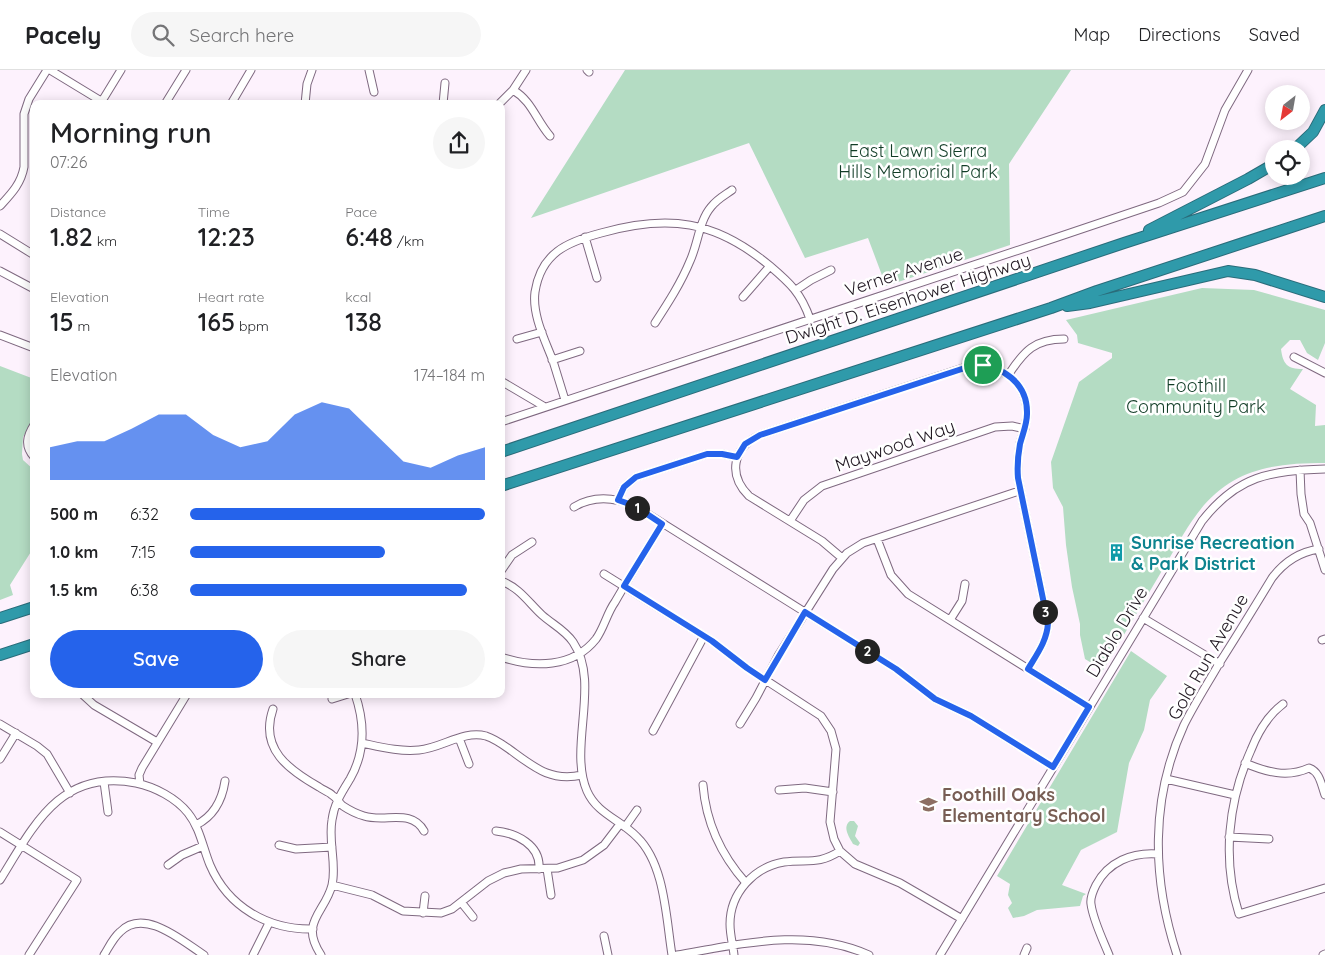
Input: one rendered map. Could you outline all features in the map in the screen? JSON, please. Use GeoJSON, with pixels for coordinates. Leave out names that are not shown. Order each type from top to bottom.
{"type":"FeatureCollection","features":[{"type":"Feature","properties":{"kind":"highway"},"geometry":{"type":"LineString","coordinates":[[1305,140],[1313,132],[1325,110]]}},
{"type":"Feature","properties":{"kind":"highway"},"geometry":{"type":"LineString","coordinates":[[1124,244],[1265,169]]}},
{"type":"Feature","properties":{"kind":"highway","name":"Dwight D. Eisenhower Highway"},"geometry":{"type":"LineString","coordinates":[[505,451],[1325,178]]}},
{"type":"Feature","properties":{"kind":"highway"},"geometry":{"type":"LineString","coordinates":[[505,485],[1051,308],[1325,216]]}},
{"type":"Feature","properties":{"kind":"highway"},"geometry":{"type":"LineString","coordinates":[[1051,308],[1090,303],[1228,271],[1254,275],[1325,297]]}},
{"type":"Feature","properties":{"kind":"highway"},"geometry":{"type":"LineString","coordinates":[[0,618],[30,608]]}},
{"type":"Feature","properties":{"kind":"highway"},"geometry":{"type":"LineString","coordinates":[[0,655],[30,645]]}},
{"type":"Feature","properties":{"kind":"street"},"geometry":{"type":"LineString","coordinates":[[0,206],[16,188],[23,175],[24,114],[28,99],[48,70],[99,100]]}},
{"type":"Feature","properties":{"kind":"street"},"geometry":{"type":"LineString","coordinates":[[106,100],[121,70]]}},
{"type":"Feature","properties":{"kind":"street"},"geometry":{"type":"LineString","coordinates":[[167,100],[186,70]]}},
{"type":"Feature","properties":{"kind":"street"},"geometry":{"type":"LineString","coordinates":[[233,100],[251,70]]}},
{"type":"Feature","properties":{"kind":"street"},"geometry":{"type":"LineString","coordinates":[[305,100],[307,84],[312,70]]}},
{"type":"Feature","properties":{"kind":"street"},"geometry":{"type":"LineString","coordinates":[[369,70],[374,92]]}},
{"type":"Feature","properties":{"kind":"street"},"geometry":{"type":"LineString","coordinates":[[503,100],[513,90],[526,70]]}},
{"type":"Feature","properties":{"kind":"street","name":"Verner Avenue"},"geometry":{"type":"LineString","coordinates":[[505,421],[1159,202],[1183,192],[1205,164],[1225,110],[1248,70]]}},
{"type":"Feature","properties":{"kind":"street"},"geometry":{"type":"LineString","coordinates":[[443,100],[445,83]]}},
{"type":"Feature","properties":{"kind":"street"},"geometry":{"type":"LineString","coordinates":[[513,90],[530,104],[540,123],[550,136]]}},
{"type":"Feature","properties":{"kind":"street"},"geometry":{"type":"LineString","coordinates":[[655,323],[683,278],[709,208],[732,190]]}},
{"type":"Feature","properties":{"kind":"street"},"geometry":{"type":"LineString","coordinates":[[565,400],[542,332],[535,293],[541,273],[552,255],[569,243],[585,237],[648,222],[672,222],[714,231],[739,243],[770,266],[796,290],[804,303],[810,319]]}},
{"type":"Feature","properties":{"kind":"street"},"geometry":{"type":"LineString","coordinates":[[0,234],[30,253]]}},
{"type":"Feature","properties":{"kind":"street"},"geometry":{"type":"LineString","coordinates":[[585,237],[597,278]]}},
{"type":"Feature","properties":{"kind":"street"},"geometry":{"type":"LineString","coordinates":[[743,298],[770,266]]}},
{"type":"Feature","properties":{"kind":"street"},"geometry":{"type":"LineString","coordinates":[[796,290],[831,270]]}},
{"type":"Feature","properties":{"kind":"street"},"geometry":{"type":"LineString","coordinates":[[0,271],[30,287]]}},
{"type":"Feature","properties":{"kind":"street"},"geometry":{"type":"LineString","coordinates":[[517,339],[542,332]]}},
{"type":"Feature","properties":{"kind":"street"},"geometry":{"type":"LineString","coordinates":[[0,335],[30,346]]}},
{"type":"Feature","properties":{"kind":"street"},"geometry":{"type":"LineString","coordinates":[[1008,374],[1030,348],[1048,340],[1064,339]]}},
{"type":"Feature","properties":{"kind":"street"},"geometry":{"type":"LineString","coordinates":[[552,360],[580,350]]}},
{"type":"Feature","properties":{"kind":"street"},"geometry":{"type":"LineString","coordinates":[[1294,357],[1325,373]]}},
{"type":"Feature","properties":{"kind":"street"},"geometry":{"type":"LineString","coordinates":[[842,558],[822,541],[749,496],[743,490],[736,474],[737,457],[745,444],[760,435],[966,366],[991,366],[1008,374],[1021,388],[1026,404],[1027,421],[1018,455],[1018,472],[1020,491],[1048,623],[1044,642],[1028,669]]}},
{"type":"Feature","properties":{"kind":"street"},"geometry":{"type":"LineString","coordinates":[[505,383],[545,407]]}},
{"type":"Feature","properties":{"kind":"street","name":"Maywood Way"},"geometry":{"type":"LineString","coordinates":[[790,521],[804,500],[822,486],[996,427],[1012,426],[1025,429]]}},
{"type":"Feature","properties":{"kind":"street"},"geometry":{"type":"LineString","coordinates":[[30,432],[27,444],[30,450]]}},
{"type":"Feature","properties":{"kind":"street"},"geometry":{"type":"LineString","coordinates":[[618,500],[624,487],[636,477],[707,454],[737,457]]}},
{"type":"Feature","properties":{"kind":"street","name":"Diablo Drive"},"geometry":{"type":"LineString","coordinates":[[940,955],[1202,521],[1219,502],[1235,489],[1255,478],[1276,472],[1325,469]]}},
{"type":"Feature","properties":{"kind":"street"},"geometry":{"type":"LineString","coordinates":[[1300,470],[1304,514],[1310,523],[1325,570]]}},
{"type":"Feature","properties":{"kind":"street"},"geometry":{"type":"LineString","coordinates":[[740,724],[805,612],[842,558],[859,545],[1020,491]]}},
{"type":"Feature","properties":{"kind":"street"},"geometry":{"type":"LineString","coordinates":[[574,507],[584,501],[594,499],[618,500],[635,506],[896,669],[935,699],[971,716],[1053,767]]}},
{"type":"Feature","properties":{"kind":"street"},"geometry":{"type":"LineString","coordinates":[[505,658],[543,664],[565,660],[580,654],[596,638],[611,608],[662,524]]}},
{"type":"Feature","properties":{"kind":"street"},"geometry":{"type":"LineString","coordinates":[[877,539],[888,568],[901,588],[1089,707]]}},
{"type":"Feature","properties":{"kind":"street"},"geometry":{"type":"LineString","coordinates":[[505,565],[512,555],[532,542]]}},
{"type":"Feature","properties":{"kind":"street","name":"Gold Run Avenue"},"geometry":{"type":"LineString","coordinates":[[1177,955],[1163,908],[1158,854],[1159,815],[1173,754],[1193,707],[1276,572],[1299,554],[1319,549]]}},
{"type":"Feature","properties":{"kind":"street"},"geometry":{"type":"LineString","coordinates":[[604,574],[704,636],[765,680],[814,710],[827,723],[836,750],[830,817],[831,830],[840,851],[855,864],[900,883],[962,919]]}},
{"type":"Feature","properties":{"kind":"street"},"geometry":{"type":"LineString","coordinates":[[505,583],[516,588],[544,617],[567,634],[580,654],[584,677],[582,775],[587,792],[603,813],[622,825],[644,844],[656,865],[672,955]]}},
{"type":"Feature","properties":{"kind":"street"},"geometry":{"type":"LineString","coordinates":[[950,620],[962,601],[965,584]]}},
{"type":"Feature","properties":{"kind":"street"},"geometry":{"type":"LineString","coordinates":[[1144,618],[1220,664]]}},
{"type":"Feature","properties":{"kind":"street"},"geometry":{"type":"LineString","coordinates":[[653,731],[704,636]]}},
{"type":"Feature","properties":{"kind":"street"},"geometry":{"type":"LineString","coordinates":[[86,698],[94,705],[157,742]]}},
{"type":"Feature","properties":{"kind":"street"},"geometry":{"type":"LineString","coordinates":[[140,784],[140,772],[184,698]]}},
{"type":"Feature","properties":{"kind":"street"},"geometry":{"type":"LineString","coordinates":[[321,955],[315,945],[312,929],[317,913],[328,896],[332,885],[334,874],[331,825],[338,800],[355,769],[362,743],[361,716],[356,698]]}},
{"type":"Feature","properties":{"kind":"street"},"geometry":{"type":"LineString","coordinates":[[1283,704],[1271,713],[1256,738],[1245,763],[1235,795],[1229,838],[1231,874],[1239,914],[1325,888]]}},
{"type":"Feature","properties":{"kind":"street"},"geometry":{"type":"LineString","coordinates":[[273,709],[270,730],[271,738],[278,755],[293,771],[332,794],[343,806],[365,816],[382,819],[410,818],[420,824],[424,831]]}},
{"type":"Feature","properties":{"kind":"street"},"geometry":{"type":"LineString","coordinates":[[0,724],[47,754],[70,792]]}},
{"type":"Feature","properties":{"kind":"street"},"geometry":{"type":"LineString","coordinates":[[0,760],[16,733]]}},
{"type":"Feature","properties":{"kind":"street"},"geometry":{"type":"LineString","coordinates":[[362,743],[410,751],[428,749],[471,735],[484,736],[497,740],[546,773],[569,778],[582,775]]}},
{"type":"Feature","properties":{"kind":"street"},"geometry":{"type":"LineString","coordinates":[[459,738],[469,764]]}},
{"type":"Feature","properties":{"kind":"street"},"geometry":{"type":"LineString","coordinates":[[1245,763],[1258,769],[1284,775],[1309,768],[1318,774],[1325,795]]}},
{"type":"Feature","properties":{"kind":"street"},"geometry":{"type":"LineString","coordinates":[[1166,779],[1235,795]]}},
{"type":"Feature","properties":{"kind":"street"},"geometry":{"type":"LineString","coordinates":[[0,880],[46,810],[70,792],[84,786],[104,782],[119,781],[140,784],[173,799],[186,811],[196,825],[214,874],[226,892],[241,907],[269,923],[287,928],[312,929]]}},
{"type":"Feature","properties":{"kind":"street"},"geometry":{"type":"LineString","coordinates":[[104,782],[108,812]]}},
{"type":"Feature","properties":{"kind":"street"},"geometry":{"type":"LineString","coordinates":[[196,825],[205,820],[217,807],[221,799],[224,782]]}},
{"type":"Feature","properties":{"kind":"street"},"geometry":{"type":"LineString","coordinates":[[703,785],[706,807],[716,838],[729,862],[746,883]]}},
{"type":"Feature","properties":{"kind":"street"},"geometry":{"type":"LineString","coordinates":[[779,790],[805,788],[833,792]]}},
{"type":"Feature","properties":{"kind":"street"},"geometry":{"type":"LineString","coordinates":[[332,885],[372,895],[403,911],[437,914],[445,912],[461,902],[496,877],[512,871],[566,866],[591,856],[637,810]]}},
{"type":"Feature","properties":{"kind":"street"},"geometry":{"type":"LineString","coordinates":[[496,831],[516,836],[532,847],[543,869],[551,895]]}},
{"type":"Feature","properties":{"kind":"street"},"geometry":{"type":"LineString","coordinates":[[0,832],[77,880],[29,955]]}},
{"type":"Feature","properties":{"kind":"street"},"geometry":{"type":"LineString","coordinates":[[1229,838],[1269,839]]}},
{"type":"Feature","properties":{"kind":"street"},"geometry":{"type":"LineString","coordinates":[[279,845],[296,849],[332,847]]}},
{"type":"Feature","properties":{"kind":"street"},"geometry":{"type":"LineString","coordinates":[[168,864],[182,855],[204,846]]}},
{"type":"Feature","properties":{"kind":"street"},"geometry":{"type":"LineString","coordinates":[[734,955],[731,915],[736,898],[746,883],[757,873],[773,865],[790,862],[819,861],[840,851]]}},
{"type":"Feature","properties":{"kind":"street"},"geometry":{"type":"LineString","coordinates":[[1109,955],[1091,903],[1095,887],[1110,868],[1124,859],[1140,854],[1158,854]]}},
{"type":"Feature","properties":{"kind":"street"},"geometry":{"type":"LineString","coordinates":[[423,913],[425,896]]}},
{"type":"Feature","properties":{"kind":"street"},"geometry":{"type":"LineString","coordinates":[[461,902],[473,917]]}},
{"type":"Feature","properties":{"kind":"street"},"geometry":{"type":"LineString","coordinates":[[104,955],[119,932],[129,926],[140,923],[156,926],[204,955]]}},
{"type":"Feature","properties":{"kind":"street"},"geometry":{"type":"LineString","coordinates":[[253,955],[269,923]]}},
{"type":"Feature","properties":{"kind":"street"},"geometry":{"type":"LineString","coordinates":[[604,936],[608,955]]}},
{"type":"Feature","properties":{"kind":"street"},"geometry":{"type":"LineString","coordinates":[[677,955],[778,939],[805,939],[831,943],[869,955]]}},
{"type":"Feature","properties":{"kind":"green space","name":"East Lawn Sierra Hills Memorial Park"},"geometry":{"type":"Polygon","coordinates":[[[625,70],[1071,70],[1009,164],[1010,245],[886,286],[868,238],[805,258],[749,143],[531,218],[625,70]]]}},
{"type":"Feature","properties":{"kind":"green space","name":"Foothill Community Park"},"geometry":{"type":"Polygon","coordinates":[[[1202,288],[1254,290],[1325,310],[1325,343],[1318,360],[1307,353],[1300,340],[1290,340],[1281,349],[1287,365],[1303,369],[1290,389],[1316,405],[1315,426],[1325,425],[1325,463],[1270,467],[1254,472],[1238,478],[1210,499],[1183,534],[1103,670],[1085,659],[1072,587],[1063,507],[1053,488],[1051,462],[1079,382],[1112,358],[1112,353],[1078,343],[1077,335],[1066,320],[1202,288]]]}},
{"type":"Feature","properties":{"kind":"green space"},"geometry":{"type":"Polygon","coordinates":[[[0,366],[30,377],[30,426],[23,437],[22,454],[23,460],[30,466],[30,553],[10,585],[13,595],[0,600],[0,366]]]}},
{"type":"Feature","properties":{"kind":"green space"},"geometry":{"type":"Polygon","coordinates":[[[1131,651],[1167,676],[1150,700],[1144,730],[1129,763],[1117,832],[1081,850],[1062,885],[1086,894],[1083,896],[1080,906],[1037,910],[1024,916],[1013,918],[1008,908],[1012,903],[1008,895],[1010,884],[997,876],[1131,651]]]}},
{"type":"Feature","properties":{"kind":"green space"},"geometry":{"type":"Polygon","coordinates":[[[850,821],[854,821],[858,826],[855,836],[860,843],[858,846],[853,844],[846,829],[850,821]]]}},
{"type":"Feature","properties":{"kind":"place","name":"Sunrise Recreation & Park District"},"geometry":{"type":"Point","coordinates":[1117,553]}},
{"type":"Feature","properties":{"kind":"place","name":"Foothill Oaks Elementary School"},"geometry":{"type":"Point","coordinates":[928,805]}},
{"type":"Feature","properties":{"kind":"route"},"geometry":{"type":"LineString","coordinates":[[983,365],[991,366],[1008,374],[1021,388],[1026,404],[1027,421],[1018,455],[1018,478],[1048,623],[1048,631],[1044,642],[1028,669],[1089,707],[1053,767],[971,716],[935,699],[896,669],[805,612],[765,680],[712,641],[624,586],[662,524],[635,506],[618,500],[621,490],[632,479],[707,454],[715,453],[737,457],[745,444],[752,438],[760,435],[966,366],[983,365]]}}]}
